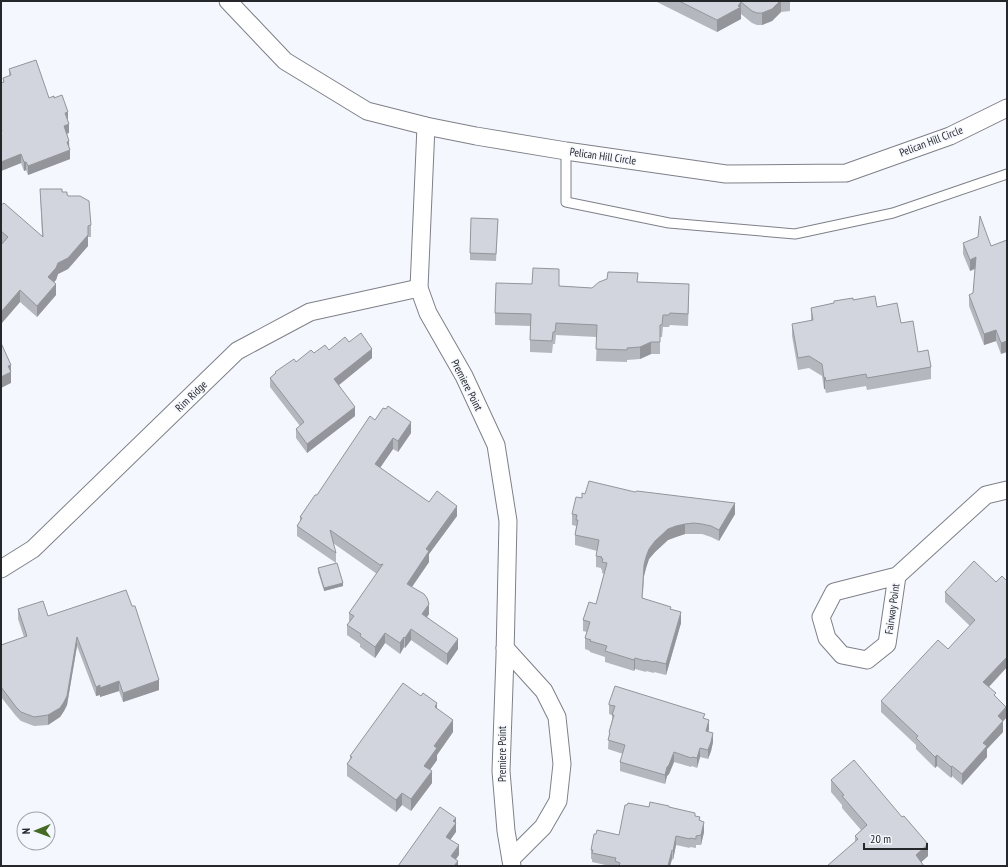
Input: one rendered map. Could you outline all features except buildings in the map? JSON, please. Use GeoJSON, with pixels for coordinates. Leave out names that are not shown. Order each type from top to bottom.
{"type":"FeatureCollection","features":[{"type":"Feature","properties":{"kind":"street","name":"Pelican Hill Circle"},"geometry":{"type":"LineString","coordinates":[[228,1],[285,60],[367,111],[426,126],[476,136],[566,151],[726,174],[846,173],[950,136],[1007,108]]}},
{"type":"Feature","properties":{"kind":"street","name":"Premiere Point"},"geometry":{"type":"LineString","coordinates":[[426,126],[419,288],[428,313],[464,376],[496,445],[508,521],[501,771],[506,831],[512,863]]}},
{"type":"Feature","properties":{"kind":"street","name":"Rim Ridge"},"geometry":{"type":"LineString","coordinates":[[1,569],[33,549],[237,351],[310,312],[419,288]]}},
{"type":"Feature","properties":{"kind":"street","name":"Fairway Point"},"geometry":{"type":"LineString","coordinates":[[897,576],[888,644],[867,660],[842,655],[827,638],[821,617],[834,592],[897,576],[986,495],[1007,490]]}},
{"type":"Feature","properties":{"kind":"street","name":"Premiere Point"},"geometry":{"type":"LineString","coordinates":[[505,648],[544,691],[557,717],[562,764],[558,801],[543,827],[512,863]]}},
{"type":"Feature","properties":{"kind":"lane"},"geometry":{"type":"LineString","coordinates":[[566,151],[566,202],[669,223],[795,234],[893,213],[1007,174]]}}]}
